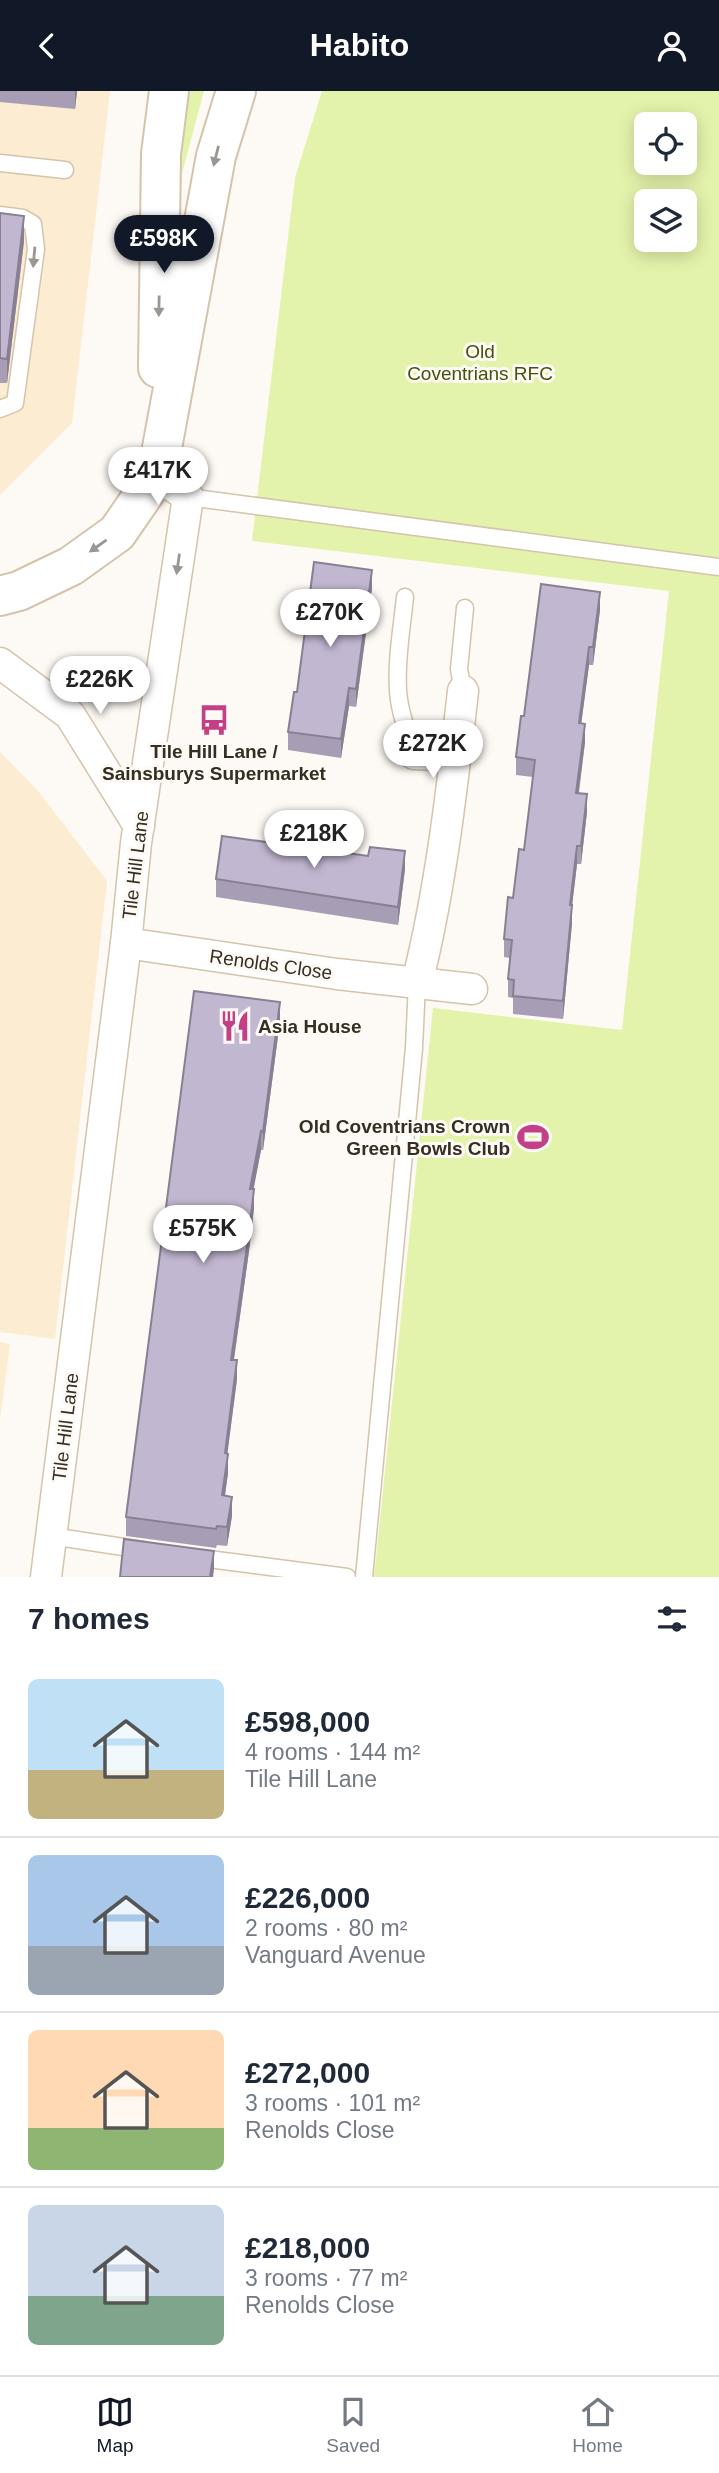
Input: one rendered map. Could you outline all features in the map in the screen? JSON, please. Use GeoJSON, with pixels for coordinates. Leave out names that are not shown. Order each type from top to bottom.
{"type":"FeatureCollection","features":[{"type":"Feature","properties":{"kind":"main road"},"geometry":{"type":"LineString","coordinates":[[157,475],[160,154],[169,91]]}},
{"type":"Feature","properties":{"kind":"main road"},"geometry":{"type":"LineString","coordinates":[[0,596],[19,591],[71,566],[117,533],[157,475],[216,156],[236,91]]}},
{"type":"Feature","properties":{"kind":"street"},"geometry":{"type":"LineString","coordinates":[[157,475],[188,496]]}},
{"type":"Feature","properties":{"kind":"street","name":"Tile Hill Lane"},"geometry":{"type":"LineString","coordinates":[[46,1577],[139,825],[188,496]]}},
{"type":"Feature","properties":{"kind":"street"},"geometry":{"type":"LineString","coordinates":[[0,663],[70,715],[139,825]]}},
{"type":"Feature","properties":{"kind":"street"},"geometry":{"type":"LineString","coordinates":[[417,983],[432,920],[451,801],[463,691]]}},
{"type":"Feature","properties":{"kind":"street"},"geometry":{"type":"LineString","coordinates":[[414,754],[456,757]]}},
{"type":"Feature","properties":{"kind":"street","name":"Renolds Close"},"geometry":{"type":"LineString","coordinates":[[126,943],[337,974],[472,989]]}},
{"type":"Feature","properties":{"kind":"lane"},"geometry":{"type":"LineString","coordinates":[[0,163],[65,170]]}},
{"type":"Feature","properties":{"kind":"lane"},"geometry":{"type":"LineString","coordinates":[[0,215],[23,218],[33,224],[36,249],[15,403],[0,409]]}},
{"type":"Feature","properties":{"kind":"lane"},"geometry":{"type":"LineString","coordinates":[[188,496],[719,567]]}},
{"type":"Feature","properties":{"kind":"lane"},"geometry":{"type":"LineString","coordinates":[[405,597],[398,691],[414,754]]}},
{"type":"Feature","properties":{"kind":"lane"},"geometry":{"type":"LineString","coordinates":[[463,691],[459,669],[465,608]]}},
{"type":"Feature","properties":{"kind":"lane"},"geometry":{"type":"LineString","coordinates":[[364,1577],[414,1048],[417,983]]}},
{"type":"Feature","properties":{"kind":"lane"},"geometry":{"type":"LineString","coordinates":[[51,1536],[347,1577]]}},
{"type":"Feature","properties":{"kind":"shaded area"},"geometry":{"type":"Polygon","coordinates":[[[0,91],[110,91],[72,423],[0,495],[0,91]]]}},
{"type":"Feature","properties":{"kind":"shaded area"},"geometry":{"type":"Polygon","coordinates":[[[0,752],[38,791],[107,881],[55,1339],[0,1332],[0,752]]]}},
{"type":"Feature","properties":{"kind":"shaded area"},"geometry":{"type":"Polygon","coordinates":[[[0,1342],[10,1344],[0,1419],[0,1342]]]}},
{"type":"Feature","properties":{"kind":"green space"},"geometry":{"type":"Polygon","coordinates":[[[183,91],[204,91],[177,192],[183,91]]]}},
{"type":"Feature","properties":{"kind":"green space","name":"Old Coventrians RFC"},"geometry":{"type":"Polygon","coordinates":[[[322,91],[719,91],[719,1577],[374,1577],[433,1008],[622,1030],[669,591],[252,541],[295,178],[322,91]]]}},
{"type":"Feature","properties":{"kind":"building"},"geometry":{"type":"Polygon","coordinates":[[[0,213],[24,216],[7,359],[0,358],[0,213]]]}},
{"type":"Feature","properties":{"kind":"building"},"geometry":{"type":"Polygon","coordinates":[[[314,562],[372,570],[356,689],[349,688],[341,739],[288,732],[294,692],[297,692],[314,562]]]}},
{"type":"Feature","properties":{"kind":"building"},"geometry":{"type":"Polygon","coordinates":[[[541,584],[600,592],[593,647],[589,647],[579,723],[585,724],[576,793],[587,794],[570,905],[563,1001],[513,996],[514,980],[508,979],[512,940],[504,939],[508,897],[513,898],[519,849],[524,850],[535,760],[516,757],[541,584]]]}},
{"type":"Feature","properties":{"kind":"building"},"geometry":{"type":"Polygon","coordinates":[[[222,836],[368,856],[370,847],[405,851],[398,907],[216,879],[222,836]]]}},
{"type":"Feature","properties":{"kind":"building"},"geometry":{"type":"Polygon","coordinates":[[[194,991],[280,1002],[263,1132],[261,1131],[250,1189],[254,1189],[231,1360],[237,1360],[222,1495],[232,1497],[227,1527],[217,1526],[216,1529],[126,1517],[194,991]]]}},
{"type":"Feature","properties":{"kind":"building"},"geometry":{"type":"Polygon","coordinates":[[[124,1539],[214,1551],[210,1577],[120,1577],[124,1539]]]}},
{"type":"Feature","properties":{"kind":"place","name":"Tile Hill Lane / Sainsburys Supermarket"},"geometry":{"type":"Point","coordinates":[214,720]}},
{"type":"Feature","properties":{"kind":"place","name":"Asia House"},"geometry":{"type":"Point","coordinates":[235,1026]}},
{"type":"Feature","properties":{"kind":"place","name":"Old Coventrians Crown Green Bowls Club"},"geometry":{"type":"Point","coordinates":[533,1137]}}]}
